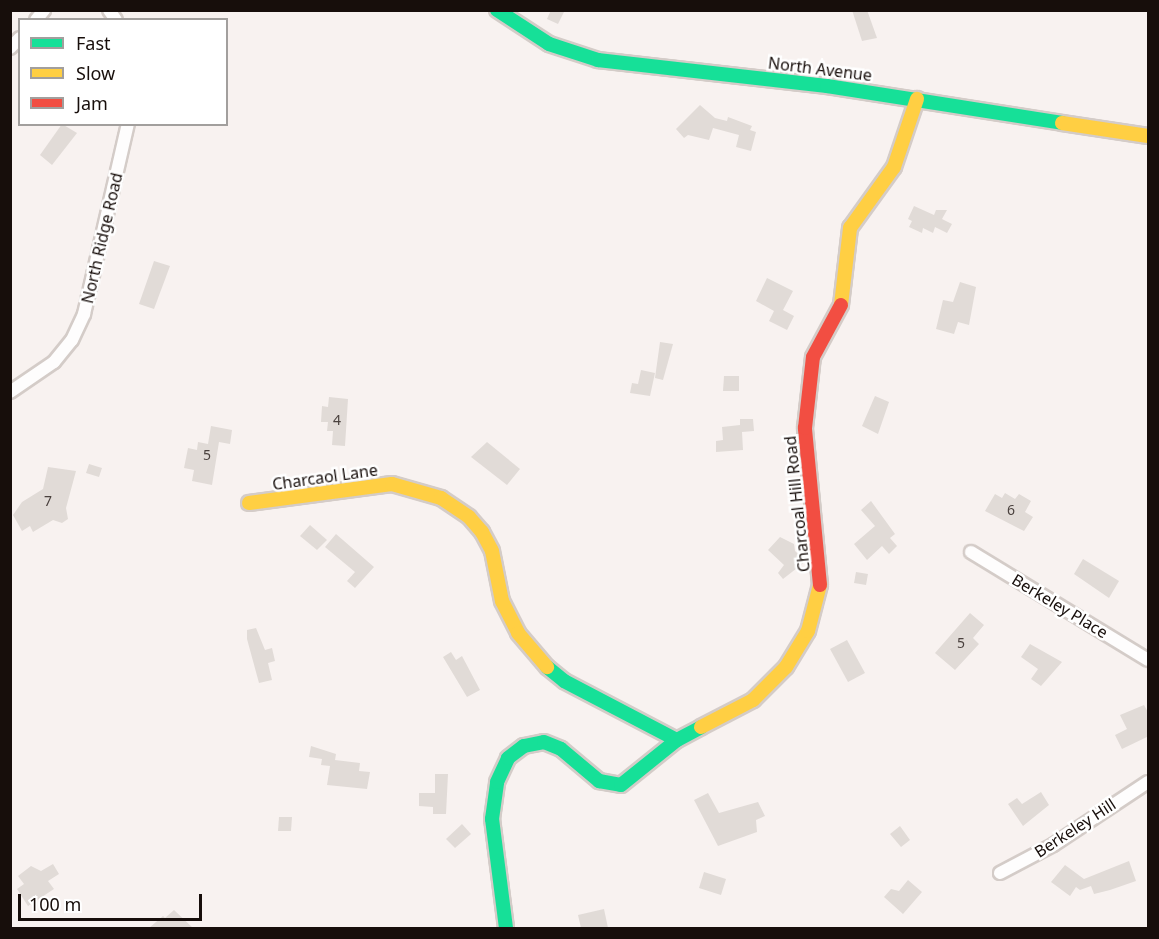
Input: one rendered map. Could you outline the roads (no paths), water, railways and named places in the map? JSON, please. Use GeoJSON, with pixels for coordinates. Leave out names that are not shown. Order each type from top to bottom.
{"type":"FeatureCollection","features":[{"type":"Feature","properties":{"kind":"street","name":"North Avenue"},"geometry":{"type":"LineString","coordinates":[[497,10],[549,44],[591,58],[917,99],[1149,136]]}},
{"type":"Feature","properties":{"kind":"street","name":"Charcoal Hill Road"},"geometry":{"type":"LineString","coordinates":[[506,928],[492,819],[497,782],[508,758],[524,746],[544,742],[561,749],[599,781],[621,784],[677,740],[753,700],[786,667],[808,631],[822,579],[805,428],[813,357],[841,309],[850,228],[894,167],[917,99]]}},
{"type":"Feature","properties":{"kind":"street","name":"North Ridge Road"},"geometry":{"type":"LineString","coordinates":[[10,392],[54,362],[84,314],[128,126]]}},
{"type":"Feature","properties":{"kind":"street","name":"Charcaol Lane"},"geometry":{"type":"LineString","coordinates":[[249,504],[392,484],[441,498],[470,517],[482,532],[492,552],[502,601],[518,633],[539,660],[564,681],[677,740]]}},
{"type":"Feature","properties":{"kind":"street","name":"Berkeley Place"},"geometry":{"type":"LineString","coordinates":[[971,552],[1149,660]]}},
{"type":"Feature","properties":{"kind":"street","name":"Berkeley Hill"},"geometry":{"type":"LineString","coordinates":[[1000,873],[1053,844],[1149,782]]}}]}
